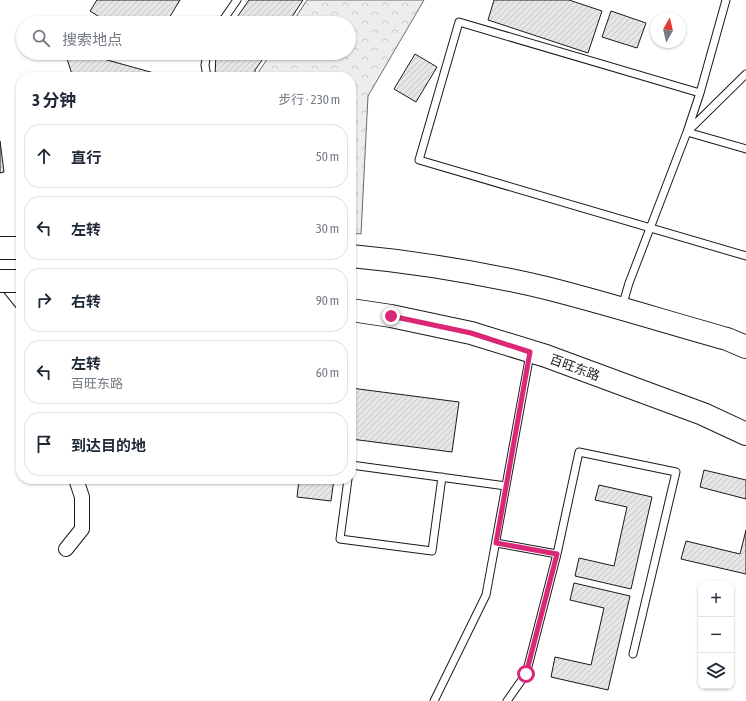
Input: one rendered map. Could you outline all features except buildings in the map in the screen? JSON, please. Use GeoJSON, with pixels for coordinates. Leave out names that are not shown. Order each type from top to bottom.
{"type":"FeatureCollection","features":[{"type":"Feature","properties":{"kind":"main road"},"geometry":{"type":"LineString","coordinates":[[0,248],[16,248]]}},
{"type":"Feature","properties":{"kind":"main road"},"geometry":{"type":"LineString","coordinates":[[356,256],[378,258],[463,271],[545,288],[727,339],[746,347]]}},
{"type":"Feature","properties":{"kind":"main road"},"geometry":{"type":"LineString","coordinates":[[0,281],[16,281]]}},
{"type":"Feature","properties":{"kind":"main road","name":"百旺东路"},"geometry":{"type":"LineString","coordinates":[[356,311],[391,316],[471,333],[530,352],[703,414],[746,434]]}},
{"type":"Feature","properties":{"kind":"street"},"geometry":{"type":"LineString","coordinates":[[0,275],[16,296]]}},
{"type":"Feature","properties":{"kind":"street"},"geometry":{"type":"LineString","coordinates":[[66,549],[82,529],[82,497],[78,484]]}},
{"type":"Feature","properties":{"kind":"lane"},"geometry":{"type":"LineString","coordinates":[[226,16],[237,0]]}},
{"type":"Feature","properties":{"kind":"lane"},"geometry":{"type":"LineString","coordinates":[[621,309],[629,283],[687,132],[700,93],[726,0]]}},
{"type":"Feature","properties":{"kind":"lane"},"geometry":{"type":"LineString","coordinates":[[700,93],[459,22],[418,160],[746,256]]}},
{"type":"Feature","properties":{"kind":"lane"},"geometry":{"type":"LineString","coordinates":[[206,60],[205,65],[206,72]]}},
{"type":"Feature","properties":{"kind":"lane"},"geometry":{"type":"LineString","coordinates":[[687,132],[746,74]]}},
{"type":"Feature","properties":{"kind":"lane"},"geometry":{"type":"LineString","coordinates":[[687,132],[746,149]]}},
{"type":"Feature","properties":{"kind":"lane"},"geometry":{"type":"LineString","coordinates":[[434,701],[486,595],[530,352]]}},
{"type":"Feature","properties":{"kind":"lane"},"geometry":{"type":"LineString","coordinates":[[507,701],[526,674],[557,554],[579,452],[676,472],[633,654]]}},
{"type":"Feature","properties":{"kind":"lane"},"geometry":{"type":"LineString","coordinates":[[356,466],[506,486]]}},
{"type":"Feature","properties":{"kind":"lane"},"geometry":{"type":"LineString","coordinates":[[347,484],[340,539],[432,551],[442,477]]}},
{"type":"Feature","properties":{"kind":"lane"},"geometry":{"type":"LineString","coordinates":[[496,543],[557,554]]}},
{"type":"Feature","properties":{"kind":"green space"},"geometry":{"type":"Polygon","coordinates":[[[307,0],[424,0],[368,96],[361,234],[356,234],[356,72],[259,72],[266,60],[356,60],[356,16],[297,16],[307,0]]]}},
{"type":"Feature","properties":{"kind":"route"},"geometry":{"type":"LineString","coordinates":[[391,316],[471,333],[530,352],[496,543],[557,554],[526,674]]}}]}
